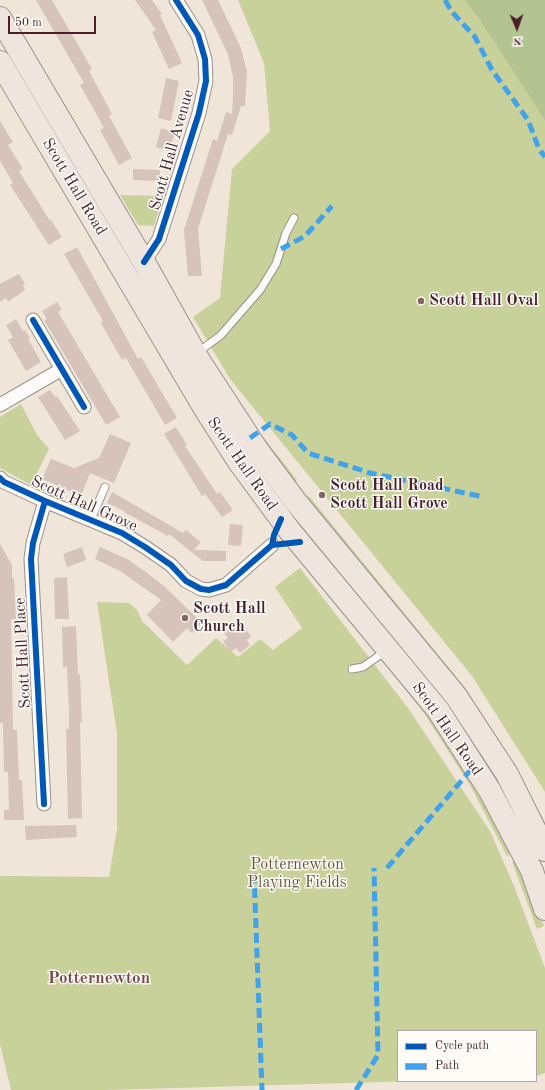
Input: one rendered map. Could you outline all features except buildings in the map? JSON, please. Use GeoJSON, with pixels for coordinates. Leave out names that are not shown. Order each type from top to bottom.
{"type":"FeatureCollection","features":[{"type":"Feature","properties":{"kind":"highway","name":"Scott Hall Road"},"geometry":{"type":"LineString","coordinates":[[0,18],[144,262],[196,354],[270,468],[296,502],[456,696],[507,774],[545,850]]}},
{"type":"Feature","properties":{"kind":"highway","name":"Scott Hall Road"},"geometry":{"type":"LineString","coordinates":[[0,62],[205,409],[253,481],[289,530],[438,710],[496,804],[532,871],[545,909]]}},
{"type":"Feature","properties":{"kind":"highway"},"geometry":{"type":"LineString","coordinates":[[125,274],[144,262]]}},
{"type":"Feature","properties":{"kind":"highway"},"geometry":{"type":"LineString","coordinates":[[253,481],[270,468]]}},
{"type":"Feature","properties":{"kind":"highway"},"geometry":{"type":"LineString","coordinates":[[329,577],[347,562]]}},
{"type":"Feature","properties":{"kind":"highway"},"geometry":{"type":"LineString","coordinates":[[496,804],[517,792]]}},
{"type":"Feature","properties":{"kind":"street","name":"Scott Hall Avenue"},"geometry":{"type":"LineString","coordinates":[[144,262],[161,232],[199,113],[206,81],[205,59],[198,35],[176,0]]}},
{"type":"Feature","properties":{"kind":"street"},"geometry":{"type":"LineString","coordinates":[[32,320],[84,407]]}},
{"type":"Feature","properties":{"kind":"street"},"geometry":{"type":"LineString","coordinates":[[0,405],[62,369]]}},
{"type":"Feature","properties":{"kind":"street","name":"Scott Hall Grove"},"geometry":{"type":"LineString","coordinates":[[2,483],[122,533],[171,565],[193,585],[200,589],[209,590],[226,584],[272,545]]}},
{"type":"Feature","properties":{"kind":"street","name":"Scott Hall Place"},"geometry":{"type":"LineString","coordinates":[[44,804],[31,559],[33,543],[45,501]]}},
{"type":"Feature","properties":{"kind":"lane"},"geometry":{"type":"LineString","coordinates":[[196,354],[221,335],[260,290],[276,264],[286,233],[294,218]]}},
{"type":"Feature","properties":{"kind":"lane"},"geometry":{"type":"LineString","coordinates":[[91,520],[105,487]]}},
{"type":"Feature","properties":{"kind":"lane"},"geometry":{"type":"LineString","coordinates":[[352,669],[362,667],[388,649]]}},
{"type":"Feature","properties":{"kind":"green space"},"geometry":{"type":"Polygon","coordinates":[[[238,0],[464,0],[479,19],[545,121],[545,792],[472,676],[230,379],[193,317],[220,298],[232,169],[270,131],[264,63],[238,0]]]}},
{"type":"Feature","properties":{"kind":"green space"},"geometry":{"type":"Polygon","coordinates":[[[464,0],[545,0],[545,121],[479,19],[464,0]]]}},
{"type":"Feature","properties":{"kind":"green space"},"geometry":{"type":"Polygon","coordinates":[[[120,195],[163,196],[154,226],[138,225],[120,195]]]}},
{"type":"Feature","properties":{"kind":"green space"},"geometry":{"type":"Polygon","coordinates":[[[21,404],[37,435],[49,449],[31,485],[0,468],[0,417],[21,404]]]}},
{"type":"Feature","properties":{"kind":"green space"},"geometry":{"type":"Polygon","coordinates":[[[259,432],[297,480],[292,484],[255,434],[259,432]]]}},
{"type":"Feature","properties":{"kind":"green space"},"geometry":{"type":"Polygon","coordinates":[[[309,496],[466,689],[495,734],[533,800],[545,823],[545,833],[305,500],[309,496]]]}},
{"type":"Feature","properties":{"kind":"green space","name":"Potternewton Playing Fields"},"geometry":{"type":"Polygon","coordinates":[[[300,568],[408,708],[490,831],[514,886],[545,968],[545,1073],[537,1076],[537,1030],[397,1030],[397,1082],[105,1090],[11,1090],[0,1044],[0,876],[109,877],[117,828],[117,734],[97,602],[129,603],[137,610],[142,621],[187,665],[216,638],[238,657],[260,639],[273,650],[302,628],[275,587],[300,568]]]}},
{"type":"Feature","properties":{"kind":"green space"},"geometry":{"type":"Polygon","coordinates":[[[383,661],[429,708],[513,852],[507,856],[471,787],[424,713],[383,661]]]}},
{"type":"Feature","properties":{"kind":"green space"},"geometry":{"type":"Polygon","coordinates":[[[517,859],[532,892],[544,926],[537,929],[512,862],[517,859]]]}},
{"type":"Feature","properties":{"kind":"marked path"},"geometry":{"type":"LineString","coordinates":[[445,0],[452,12],[475,37],[492,70],[528,120],[539,149],[545,157]]}},
{"type":"Feature","properties":{"kind":"marked path"},"geometry":{"type":"LineString","coordinates":[[281,249],[305,236],[332,206]]}},
{"type":"Feature","properties":{"kind":"marked path"},"geometry":{"type":"LineString","coordinates":[[250,438],[270,424],[292,435],[308,453],[370,473],[484,497]]}},
{"type":"Feature","properties":{"kind":"marked path"},"geometry":{"type":"LineString","coordinates":[[387,868],[474,766]]}},
{"type":"Feature","properties":{"kind":"marked path"},"geometry":{"type":"LineString","coordinates":[[356,1090],[378,1055],[374,868]]}},
{"type":"Feature","properties":{"kind":"marked path"},"geometry":{"type":"LineString","coordinates":[[254,873],[262,1090]]}},
{"type":"Feature","properties":{"kind":"cycle path"},"geometry":{"type":"LineString","coordinates":[[144,262],[159,239],[199,113],[206,81],[205,59],[198,35],[176,0]]}},
{"type":"Feature","properties":{"kind":"cycle path"},"geometry":{"type":"LineString","coordinates":[[33,320],[84,407]]}},
{"type":"Feature","properties":{"kind":"cycle path"},"geometry":{"type":"LineString","coordinates":[[0,478],[4,482],[45,501],[122,533],[171,565],[186,581],[201,589],[209,590],[226,585],[272,545]]}},
{"type":"Feature","properties":{"kind":"cycle path"},"geometry":{"type":"LineString","coordinates":[[44,804],[31,559],[33,543],[45,501]]}},
{"type":"Feature","properties":{"kind":"cycle path"},"geometry":{"type":"LineString","coordinates":[[281,519],[274,535],[272,545],[300,542]]}},
{"type":"Feature","properties":{"kind":"place","name":"Scott Hall Oval"},"geometry":{"type":"Point","coordinates":[421,301]}},
{"type":"Feature","properties":{"kind":"place","name":"Scott Hall Road Scott Hall Grove"},"geometry":{"type":"Point","coordinates":[322,495]}},
{"type":"Feature","properties":{"kind":"place","name":"Scott Hall Church"},"geometry":{"type":"Point","coordinates":[185,618]}},
{"type":"Feature","properties":{"kind":"district","name":"Potternewton"},"geometry":{"type":"Point","coordinates":[99,979]}}]}
